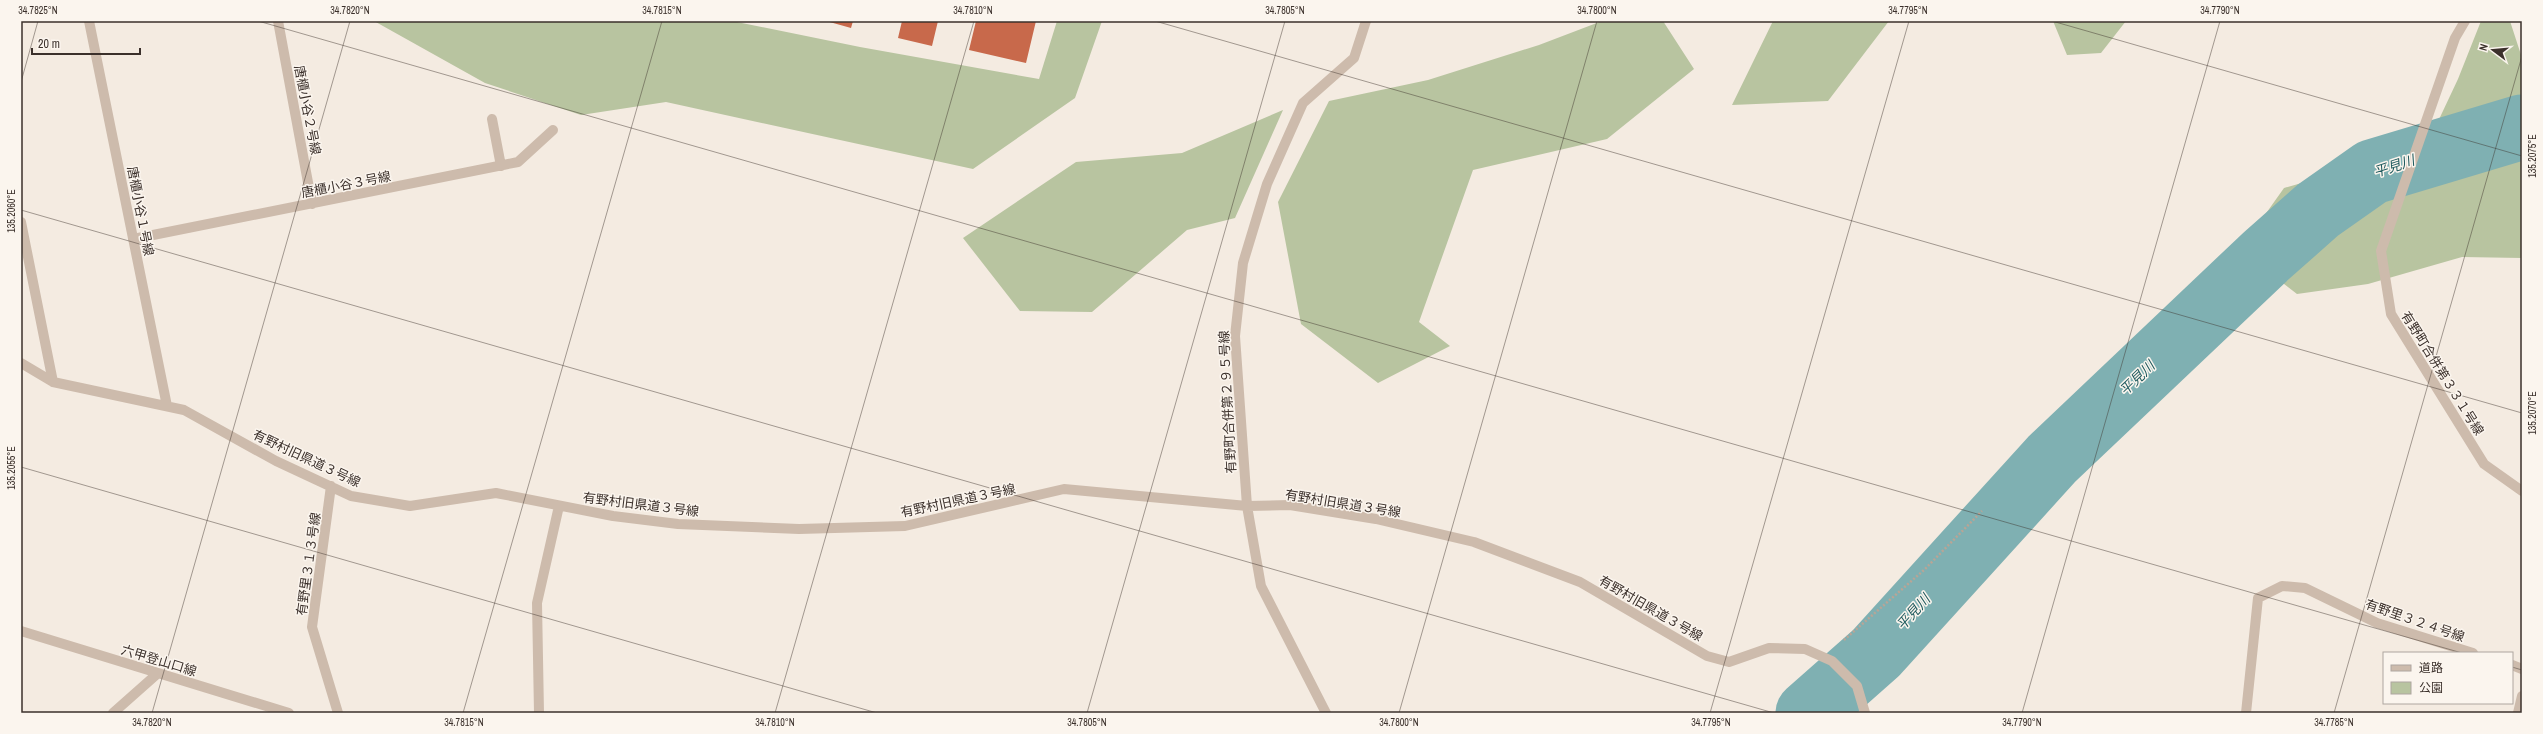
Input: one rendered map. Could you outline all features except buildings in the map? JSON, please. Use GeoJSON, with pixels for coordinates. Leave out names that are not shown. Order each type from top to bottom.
{"type":"FeatureCollection","features":[{"type":"Feature","properties":{"kind":"street","name":"唐櫃小谷１号線"},"geometry":{"type":"LineString","coordinates":[[89,21],[167,406]]}},
{"type":"Feature","properties":{"kind":"street","name":"唐櫃小谷２号線"},"geometry":{"type":"LineString","coordinates":[[278,21],[312,204]]}},
{"type":"Feature","properties":{"kind":"street","name":"有野町合併第２９５号線"},"geometry":{"type":"LineString","coordinates":[[1326,713],[1261,586],[1246,506],[1235,336],[1243,263],[1266,184],[1303,103],[1354,58],[1366,21]]}},
{"type":"Feature","properties":{"kind":"street","name":"有野町合併第３３１号線"},"geometry":{"type":"LineString","coordinates":[[2465,21],[2456,38],[2381,251],[2391,314],[2484,464],[2522,491]]}},
{"type":"Feature","properties":{"kind":"street"},"geometry":{"type":"LineString","coordinates":[[492,119],[500,166]]}},
{"type":"Feature","properties":{"kind":"street","name":"唐櫃小谷３号線"},"geometry":{"type":"LineString","coordinates":[[133,239],[518,162],[553,130]]}},
{"type":"Feature","properties":{"kind":"street"},"geometry":{"type":"LineString","coordinates":[[21,222],[53,382]]}},
{"type":"Feature","properties":{"kind":"street","name":"有野村旧県道３号線"},"geometry":{"type":"LineString","coordinates":[[21,363],[53,382],[184,410],[276,461],[351,496],[410,506],[496,494],[613,516],[678,524],[799,529],[905,526],[1064,489],[1246,506],[1290,505],[1376,519],[1474,542],[1580,582],[1707,656],[1729,662],[1769,648],[1805,649],[1828,659],[1858,686],[1865,713]]}},
{"type":"Feature","properties":{"kind":"street","name":"有野里３１３号線"},"geometry":{"type":"LineString","coordinates":[[331,486],[312,627],[338,713]]}},
{"type":"Feature","properties":{"kind":"street"},"geometry":{"type":"LineString","coordinates":[[539,713],[537,603],[559,506]]}},
{"type":"Feature","properties":{"kind":"street","name":"有野里３２４号線"},"geometry":{"type":"LineString","coordinates":[[2246,713],[2258,598],[2282,586],[2305,588],[2377,623],[2470,652]]}},
{"type":"Feature","properties":{"kind":"street","name":"六甲登山口線"},"geometry":{"type":"LineString","coordinates":[[21,631],[157,674],[289,713]]}},
{"type":"Feature","properties":{"kind":"street"},"geometry":{"type":"LineString","coordinates":[[113,713],[157,674]]}},
{"type":"Feature","properties":{"kind":"street"},"geometry":{"type":"LineString","coordinates":[[2518,713],[2522,696]]}},
{"type":"Feature","properties":{"kind":"path"},"geometry":{"type":"LineString","coordinates":[[1828,659],[1924,570],[1982,511]]}},
{"type":"Feature","properties":{"kind":"green space"},"geometry":{"type":"Polygon","coordinates":[[[374,21],[732,21],[860,47],[1039,79],[1057,21],[1102,21],[1075,98],[973,169],[666,102],[581,115],[485,83],[374,21]]]}},
{"type":"Feature","properties":{"kind":"green space"},"geometry":{"type":"Polygon","coordinates":[[[1602,21],[1663,21],[1694,69],[1607,139],[1473,170],[1419,322],[1450,346],[1378,383],[1301,324],[1278,202],[1329,101],[1428,80],[1539,45],[1602,21]]]}},
{"type":"Feature","properties":{"kind":"green space"},"geometry":{"type":"Polygon","coordinates":[[[1773,21],[1889,21],[1828,101],[1732,105],[1773,21]]]}},
{"type":"Feature","properties":{"kind":"green space"},"geometry":{"type":"Polygon","coordinates":[[[2053,21],[2126,21],[2101,53],[2067,55],[2053,21]]]}},
{"type":"Feature","properties":{"kind":"green space"},"geometry":{"type":"Polygon","coordinates":[[[2481,21],[2510,21],[2522,58],[2522,258],[2462,257],[2368,284],[2297,294],[2240,250],[2284,188],[2426,147],[2458,79],[2481,21]]]}},
{"type":"Feature","properties":{"kind":"green space"},"geometry":{"type":"Polygon","coordinates":[[[1283,110],[1235,218],[1187,230],[1092,312],[1020,311],[963,238],[1076,162],[1182,153],[1283,110]]]}},
{"type":"Feature","properties":{"kind":"waterway","name":"平見川"},"geometry":{"type":"LineString","coordinates":[[1808,713],[1876,653],[2052,459],[2266,256],[2318,210],[2372,172],[2522,127]]}}]}
